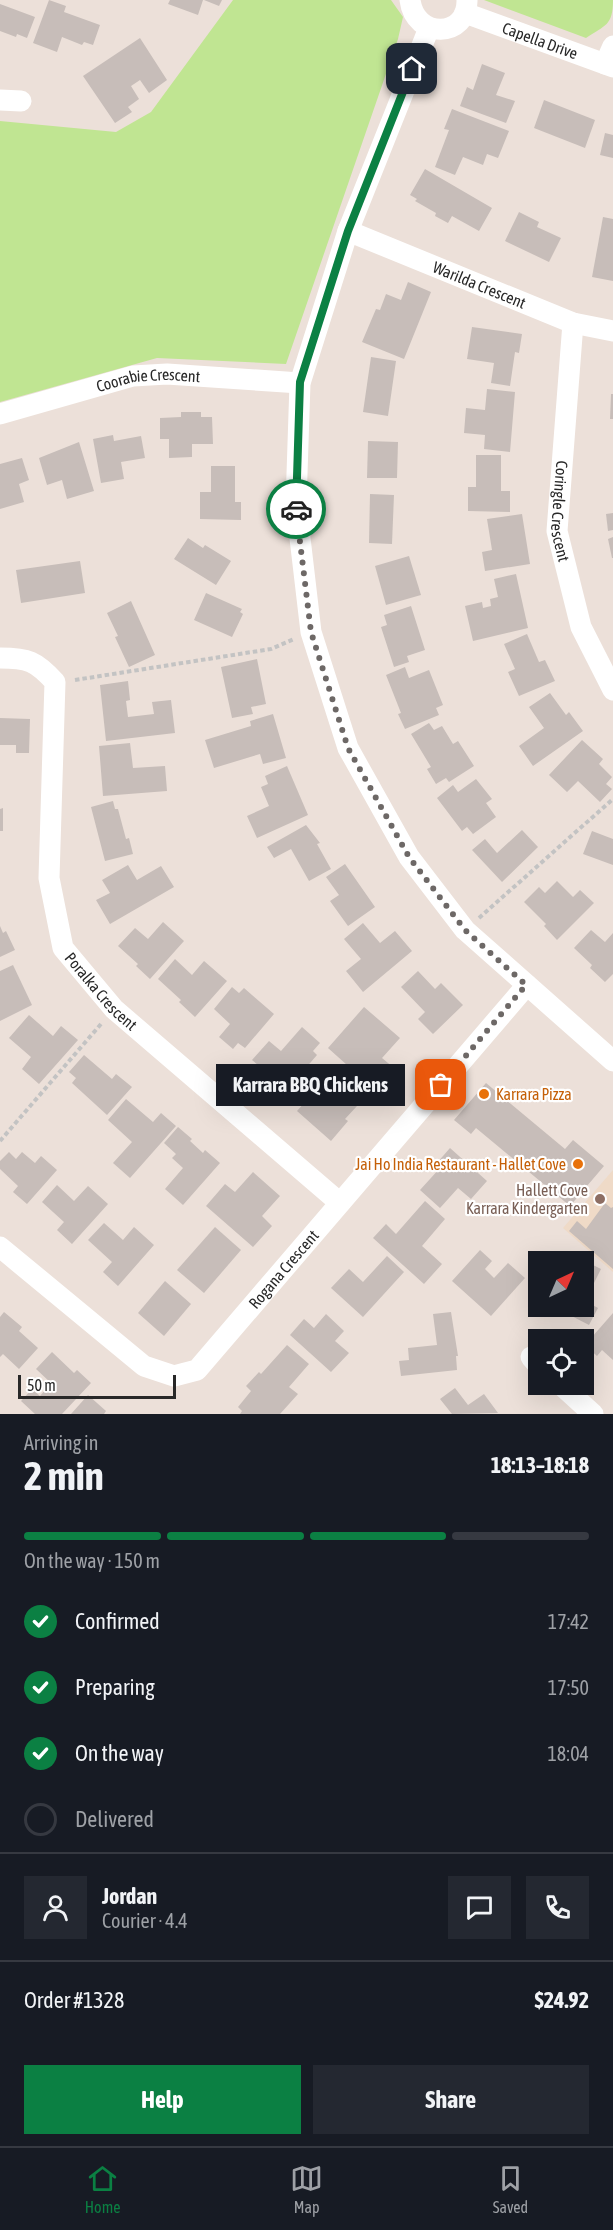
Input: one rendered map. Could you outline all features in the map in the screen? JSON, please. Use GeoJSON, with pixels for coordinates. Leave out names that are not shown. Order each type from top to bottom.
{"type":"FeatureCollection","features":[{"type":"Feature","properties":{"kind":"street"},"geometry":{"type":"LineString","coordinates":[[410,0],[415,17],[429,28],[446,29],[454,26],[466,6]]}},
{"type":"Feature","properties":{"kind":"street","name":"Capella Drive"},"geometry":{"type":"LineString","coordinates":[[466,6],[610,59]]}},
{"type":"Feature","properties":{"kind":"street"},"geometry":{"type":"LineString","coordinates":[[429,28],[348,231],[300,382],[296,504],[311,632],[348,748],[409,857],[465,930],[613,1060]]}},
{"type":"Feature","properties":{"kind":"street","name":"Warilda Crescent"},"geometry":{"type":"LineString","coordinates":[[348,231],[573,323],[613,332]]}},
{"type":"Feature","properties":{"kind":"street","name":"Coringle Crescent"},"geometry":{"type":"LineString","coordinates":[[573,323],[557,531],[581,627],[613,690]]}},
{"type":"Feature","properties":{"kind":"street","name":"Coorabie Crescent"},"geometry":{"type":"LineString","coordinates":[[0,414],[133,376],[167,374],[300,382]]}},
{"type":"Feature","properties":{"kind":"street"},"geometry":{"type":"LineString","coordinates":[[0,658],[22,658],[42,667],[55,682]]}},
{"type":"Feature","properties":{"kind":"street","name":"Poralka Crescent"},"geometry":{"type":"LineString","coordinates":[[55,682],[49,878],[63,948],[114,1009],[339,1203]]}},
{"type":"Feature","properties":{"kind":"street","name":"Rogana Crescent"},"geometry":{"type":"LineString","coordinates":[[0,1247],[144,1366],[174,1376],[197,1370],[526,985]]}},
{"type":"Feature","properties":{"kind":"street"},"geometry":{"type":"LineString","coordinates":[[572,1395],[593,1414]]}},
{"type":"Feature","properties":{"kind":"path"},"geometry":{"type":"LineString","coordinates":[[55,682],[90,679],[271,649],[311,632]]}},
{"type":"Feature","properties":{"kind":"path"},"geometry":{"type":"LineString","coordinates":[[465,930],[613,799]]}},
{"type":"Feature","properties":{"kind":"path"},"geometry":{"type":"LineString","coordinates":[[0,1141],[114,1009]]}},
{"type":"Feature","properties":{"kind":"shaded area","name":"Hallett Cove Karrara Kindergarten"},"geometry":{"type":"Polygon","coordinates":[[[613,1170],[613,1272],[594,1255],[594,1251],[589,1251],[563,1228],[613,1170]]]}},
{"type":"Feature","properties":{"kind":"green space"},"geometry":{"type":"Polygon","coordinates":[[[233,0],[391,0],[403,17],[398,39],[286,364],[157,358],[0,402],[0,121],[116,132],[151,112],[233,0]]]}},
{"type":"Feature","properties":{"kind":"green space"},"geometry":{"type":"Polygon","coordinates":[[[484,0],[613,0],[613,9],[607,24],[586,38],[484,0]]]}},
{"type":"Feature","properties":{"kind":"building"},"geometry":{"type":"Polygon","coordinates":[[[49,0],[66,6],[64,12],[100,25],[93,45],[84,42],[82,45],[62,37],[57,52],[33,43],[49,0]]]}},
{"type":"Feature","properties":{"kind":"building"},"geometry":{"type":"Polygon","coordinates":[[[170,0],[203,0],[198,15],[168,4],[170,0]]]}},
{"type":"Feature","properties":{"kind":"building"},"geometry":{"type":"Polygon","coordinates":[[[204,0],[222,0],[219,6],[204,0]]]}},
{"type":"Feature","properties":{"kind":"building"},"geometry":{"type":"Polygon","coordinates":[[[0,4],[35,17],[27,38],[0,31],[0,4]]]}},
{"type":"Feature","properties":{"kind":"building"},"geometry":{"type":"Polygon","coordinates":[[[140,38],[167,80],[149,93],[140,80],[131,86],[139,99],[128,107],[132,112],[115,123],[83,76],[140,38]]]}},
{"type":"Feature","properties":{"kind":"building"},"geometry":{"type":"Polygon","coordinates":[[[482,64],[505,73],[496,95],[515,101],[506,123],[460,106],[467,87],[473,90],[482,64]]]}},
{"type":"Feature","properties":{"kind":"building"},"geometry":{"type":"Polygon","coordinates":[[[544,100],[595,120],[585,148],[534,128],[544,100]]]}},
{"type":"Feature","properties":{"kind":"building"},"geometry":{"type":"Polygon","coordinates":[[[452,109],[509,131],[498,158],[487,154],[483,165],[463,157],[455,175],[435,167],[449,130],[444,129],[452,109]]]}},
{"type":"Feature","properties":{"kind":"building"},"geometry":{"type":"Polygon","coordinates":[[[605,133],[613,135],[613,158],[600,155],[605,133]]]}},
{"type":"Feature","properties":{"kind":"building"},"geometry":{"type":"Polygon","coordinates":[[[425,169],[492,208],[479,231],[452,216],[448,223],[415,201],[417,199],[410,195],[425,169]]]}},
{"type":"Feature","properties":{"kind":"building"},"geometry":{"type":"Polygon","coordinates":[[[519,212],[539,222],[537,227],[561,238],[549,262],[505,241],[519,212]]]}},
{"type":"Feature","properties":{"kind":"building"},"geometry":{"type":"Polygon","coordinates":[[[603,217],[613,219],[613,281],[592,277],[603,217]]]}},
{"type":"Feature","properties":{"kind":"building"},"geometry":{"type":"Polygon","coordinates":[[[408,282],[431,292],[404,359],[362,342],[376,309],[380,310],[386,294],[401,300],[408,282]]]}},
{"type":"Feature","properties":{"kind":"building"},"geometry":{"type":"Polygon","coordinates":[[[472,327],[522,334],[519,353],[515,352],[510,386],[491,383],[494,363],[467,359],[472,327]]]}},
{"type":"Feature","properties":{"kind":"building"},"geometry":{"type":"Polygon","coordinates":[[[371,357],[396,361],[388,416],[363,412],[371,357]]]}},
{"type":"Feature","properties":{"kind":"building"},"geometry":{"type":"Polygon","coordinates":[[[487,389],[515,392],[510,452],[484,449],[485,435],[464,433],[466,408],[485,410],[487,389]]]}},
{"type":"Feature","properties":{"kind":"building"},"geometry":{"type":"Polygon","coordinates":[[[611,394],[613,394],[613,419],[610,419],[611,394]]]}},
{"type":"Feature","properties":{"kind":"building"},"geometry":{"type":"Polygon","coordinates":[[[181,412],[201,412],[201,417],[212,417],[213,444],[192,444],[192,457],[169,458],[169,439],[160,439],[160,418],[181,417],[181,412]]]}},
{"type":"Feature","properties":{"kind":"building"},"geometry":{"type":"Polygon","coordinates":[[[113,435],[114,441],[141,436],[145,458],[121,462],[124,479],[101,483],[93,439],[113,435]]]}},
{"type":"Feature","properties":{"kind":"building"},"geometry":{"type":"Polygon","coordinates":[[[368,441],[398,442],[397,478],[367,478],[368,441]]]}},
{"type":"Feature","properties":{"kind":"building"},"geometry":{"type":"Polygon","coordinates":[[[79,442],[94,491],[67,499],[62,480],[47,485],[39,458],[79,442]]]}},
{"type":"Feature","properties":{"kind":"building"},"geometry":{"type":"Polygon","coordinates":[[[476,455],[501,455],[501,491],[510,491],[510,512],[468,511],[468,487],[476,487],[476,455]]]}},
{"type":"Feature","properties":{"kind":"building"},"geometry":{"type":"Polygon","coordinates":[[[22,458],[29,480],[19,484],[24,502],[0,509],[0,464],[22,458]]]}},
{"type":"Feature","properties":{"kind":"building"},"geometry":{"type":"Polygon","coordinates":[[[211,466],[235,466],[235,502],[241,502],[241,520],[200,519],[200,492],[211,492],[211,466]]]}},
{"type":"Feature","properties":{"kind":"building"},"geometry":{"type":"Polygon","coordinates":[[[370,494],[394,495],[392,544],[369,543],[370,494]]]}},
{"type":"Feature","properties":{"kind":"building"},"geometry":{"type":"Polygon","coordinates":[[[613,513],[613,530],[608,531],[606,514],[613,513]]]}},
{"type":"Feature","properties":{"kind":"building"},"geometry":{"type":"Polygon","coordinates":[[[522,514],[530,564],[485,571],[482,552],[492,550],[487,519],[522,514]]]}},
{"type":"Feature","properties":{"kind":"building"},"geometry":{"type":"Polygon","coordinates":[[[613,537],[613,558],[612,558],[608,539],[613,537]]]}},
{"type":"Feature","properties":{"kind":"building"},"geometry":{"type":"Polygon","coordinates":[[[188,538],[203,548],[205,545],[231,561],[216,585],[174,559],[188,538]]]}},
{"type":"Feature","properties":{"kind":"building"},"geometry":{"type":"Polygon","coordinates":[[[409,556],[421,595],[386,605],[375,566],[409,556]]]}},
{"type":"Feature","properties":{"kind":"building"},"geometry":{"type":"Polygon","coordinates":[[[80,561],[85,593],[21,603],[16,570],[80,561]]]}},
{"type":"Feature","properties":{"kind":"building"},"geometry":{"type":"Polygon","coordinates":[[[516,574],[528,628],[473,641],[465,606],[482,602],[483,608],[491,606],[490,599],[498,597],[494,579],[516,574]]]}},
{"type":"Feature","properties":{"kind":"building"},"geometry":{"type":"Polygon","coordinates":[[[206,593],[242,609],[240,612],[243,614],[232,637],[194,620],[206,593]]]}},
{"type":"Feature","properties":{"kind":"building"},"geometry":{"type":"Polygon","coordinates":[[[131,601],[155,655],[129,667],[107,613],[131,601]]]}},
{"type":"Feature","properties":{"kind":"building"},"geometry":{"type":"Polygon","coordinates":[[[411,606],[425,650],[407,656],[409,662],[394,667],[381,627],[387,625],[384,615],[411,606]]]}},
{"type":"Feature","properties":{"kind":"building"},"geometry":{"type":"Polygon","coordinates":[[[527,634],[539,662],[545,660],[555,681],[519,696],[508,672],[515,669],[504,644],[527,634]]]}},
{"type":"Feature","properties":{"kind":"building"},"geometry":{"type":"Polygon","coordinates":[[[257,659],[266,704],[251,707],[253,714],[232,718],[221,667],[257,659]]]}},
{"type":"Feature","properties":{"kind":"building"},"geometry":{"type":"Polygon","coordinates":[[[405,667],[409,678],[429,670],[443,705],[436,708],[439,715],[405,729],[386,675],[405,667]]]}},
{"type":"Feature","properties":{"kind":"building"},"geometry":{"type":"Polygon","coordinates":[[[128,681],[130,700],[126,701],[128,717],[154,714],[152,702],[171,700],[175,733],[106,741],[100,685],[128,681]]]}},
{"type":"Feature","properties":{"kind":"building"},"geometry":{"type":"Polygon","coordinates":[[[550,693],[566,715],[569,712],[583,731],[533,766],[519,746],[544,728],[529,707],[550,693]]]}},
{"type":"Feature","properties":{"kind":"building"},"geometry":{"type":"Polygon","coordinates":[[[273,714],[286,758],[263,764],[260,754],[214,768],[205,740],[251,726],[250,721],[273,714]]]}},
{"type":"Feature","properties":{"kind":"building"},"geometry":{"type":"Polygon","coordinates":[[[0,718],[30,719],[29,753],[16,753],[16,745],[0,745],[0,718]]]}},
{"type":"Feature","properties":{"kind":"building"},"geometry":{"type":"Polygon","coordinates":[[[429,723],[434,730],[442,726],[453,744],[458,741],[474,766],[449,782],[446,778],[436,784],[427,769],[431,767],[411,734],[429,723]]]}},
{"type":"Feature","properties":{"kind":"building"},"geometry":{"type":"Polygon","coordinates":[[[582,740],[603,759],[599,764],[612,777],[606,784],[612,789],[600,802],[578,781],[567,792],[549,775],[582,740]]]}},
{"type":"Feature","properties":{"kind":"building"},"geometry":{"type":"Polygon","coordinates":[[[130,743],[133,768],[165,766],[167,791],[103,796],[99,746],[130,743]]]}},
{"type":"Feature","properties":{"kind":"building"},"geometry":{"type":"Polygon","coordinates":[[[287,766],[308,815],[257,838],[247,816],[269,806],[261,787],[268,784],[265,776],[287,766]]]}},
{"type":"Feature","properties":{"kind":"building"},"geometry":{"type":"Polygon","coordinates":[[[476,779],[492,799],[486,803],[496,817],[473,834],[467,827],[462,831],[437,798],[453,785],[458,792],[476,779]]]}},
{"type":"Feature","properties":{"kind":"building"},"geometry":{"type":"Polygon","coordinates":[[[113,801],[115,809],[118,809],[126,839],[129,838],[133,854],[105,861],[91,807],[113,801]]]}},
{"type":"Feature","properties":{"kind":"building"},"geometry":{"type":"Polygon","coordinates":[[[3,808],[3,831],[0,831],[0,809],[3,808]]]}},
{"type":"Feature","properties":{"kind":"building"},"geometry":{"type":"Polygon","coordinates":[[[306,825],[320,843],[317,844],[331,869],[309,881],[291,849],[274,858],[267,847],[306,825]]]}},
{"type":"Feature","properties":{"kind":"building"},"geometry":{"type":"Polygon","coordinates":[[[522,830],[538,847],[502,882],[472,850],[485,839],[497,853],[522,830]]]}},
{"type":"Feature","properties":{"kind":"building"},"geometry":{"type":"Polygon","coordinates":[[[592,831],[613,839],[613,865],[583,854],[592,831]]]}},
{"type":"Feature","properties":{"kind":"building"},"geometry":{"type":"Polygon","coordinates":[[[345,864],[375,907],[348,926],[330,901],[339,895],[326,877],[345,864]]]}},
{"type":"Feature","properties":{"kind":"building"},"geometry":{"type":"Polygon","coordinates":[[[128,865],[137,880],[161,866],[174,887],[110,924],[96,900],[110,893],[102,880],[128,865]]]}},
{"type":"Feature","properties":{"kind":"building"},"geometry":{"type":"Polygon","coordinates":[[[557,881],[573,897],[580,890],[594,903],[557,940],[544,926],[546,924],[524,902],[539,887],[545,893],[557,881]]]}},
{"type":"Feature","properties":{"kind":"building"},"geometry":{"type":"Polygon","coordinates":[[[163,922],[184,941],[150,979],[136,966],[138,964],[118,946],[135,928],[148,939],[163,922]]]}},
{"type":"Feature","properties":{"kind":"building"},"geometry":{"type":"Polygon","coordinates":[[[363,923],[380,943],[395,931],[412,951],[363,992],[346,971],[361,959],[344,939],[363,923]]]}},
{"type":"Feature","properties":{"kind":"building"},"geometry":{"type":"Polygon","coordinates":[[[0,926],[3,933],[6,931],[15,950],[0,957],[0,926]]]}},
{"type":"Feature","properties":{"kind":"building"},"geometry":{"type":"Polygon","coordinates":[[[591,930],[605,942],[613,933],[613,974],[605,982],[590,968],[592,965],[574,948],[591,930]]]}},
{"type":"Feature","properties":{"kind":"building"},"geometry":{"type":"Polygon","coordinates":[[[175,959],[192,975],[204,961],[227,981],[195,1017],[179,1002],[181,1000],[158,979],[175,959]]]}},
{"type":"Feature","properties":{"kind":"building"},"geometry":{"type":"Polygon","coordinates":[[[13,965],[32,1005],[0,1021],[0,971],[13,965]]]}},
{"type":"Feature","properties":{"kind":"building"},"geometry":{"type":"Polygon","coordinates":[[[418,971],[435,989],[441,983],[463,1005],[433,1034],[418,1019],[425,1012],[401,987],[418,971]]]}},
{"type":"Feature","properties":{"kind":"building"},"geometry":{"type":"Polygon","coordinates":[[[232,987],[239,993],[244,988],[274,1014],[245,1048],[238,1043],[233,1049],[219,1037],[230,1024],[214,1009],[232,987]]]}},
{"type":"Feature","properties":{"kind":"building"},"geometry":{"type":"Polygon","coordinates":[[[364,1007],[400,1038],[382,1058],[394,1068],[375,1090],[328,1048],[364,1007]]]}},
{"type":"Feature","properties":{"kind":"building"},"geometry":{"type":"Polygon","coordinates":[[[29,1015],[53,1036],[61,1026],[78,1040],[39,1084],[22,1069],[31,1057],[9,1038],[29,1015]]]}},
{"type":"Feature","properties":{"kind":"building"},"geometry":{"type":"Polygon","coordinates":[[[302,1027],[320,1043],[313,1051],[317,1055],[285,1092],[252,1060],[269,1041],[281,1051],[302,1027]]]}},
{"type":"Feature","properties":{"kind":"building"},"geometry":{"type":"Polygon","coordinates":[[[84,1055],[112,1079],[116,1074],[132,1087],[107,1115],[72,1083],[76,1078],[69,1072],[84,1055]]]}},
{"type":"Feature","properties":{"kind":"building"},"geometry":{"type":"Polygon","coordinates":[[[486,1083],[565,1149],[573,1140],[604,1166],[570,1206],[476,1128],[471,1134],[454,1120],[486,1083]]]}},
{"type":"Feature","properties":{"kind":"building"},"geometry":{"type":"Polygon","coordinates":[[[314,1092],[330,1106],[342,1092],[357,1106],[345,1119],[348,1121],[331,1141],[297,1111],[314,1092]]]}},
{"type":"Feature","properties":{"kind":"building"},"geometry":{"type":"Polygon","coordinates":[[[126,1099],[153,1122],[161,1113],[176,1126],[130,1178],[113,1163],[132,1142],[108,1120],[126,1099]]]}},
{"type":"Feature","properties":{"kind":"building"},"geometry":{"type":"Polygon","coordinates":[[[178,1127],[203,1153],[205,1150],[220,1163],[183,1205],[165,1189],[183,1168],[172,1158],[176,1154],[164,1143],[178,1127]]]}},
{"type":"Feature","properties":{"kind":"building"},"geometry":{"type":"Polygon","coordinates":[[[450,1148],[487,1181],[471,1199],[458,1188],[440,1208],[420,1190],[440,1168],[436,1164],[450,1148]]]}},
{"type":"Feature","properties":{"kind":"building"},"geometry":{"type":"Polygon","coordinates":[[[9,1152],[16,1159],[22,1152],[35,1163],[41,1156],[57,1170],[27,1204],[13,1192],[18,1186],[0,1169],[0,1161],[9,1152]]]}},
{"type":"Feature","properties":{"kind":"building"},"geometry":{"type":"Polygon","coordinates":[[[253,1172],[280,1196],[262,1216],[272,1226],[253,1247],[206,1206],[225,1184],[235,1192],[253,1172]]]}},
{"type":"Feature","properties":{"kind":"building"},"geometry":{"type":"Polygon","coordinates":[[[57,1185],[74,1201],[88,1186],[108,1204],[72,1244],[57,1230],[64,1222],[42,1202],[57,1185]]]}},
{"type":"Feature","properties":{"kind":"building"},"geometry":{"type":"Polygon","coordinates":[[[425,1201],[445,1219],[422,1246],[442,1264],[424,1284],[373,1238],[386,1224],[396,1234],[425,1201]]]}},
{"type":"Feature","properties":{"kind":"building"},"geometry":{"type":"Polygon","coordinates":[[[605,1203],[613,1207],[613,1269],[569,1231],[577,1221],[586,1229],[605,1203]]]}},
{"type":"Feature","properties":{"kind":"building"},"geometry":{"type":"Polygon","coordinates":[[[104,1223],[123,1240],[134,1227],[154,1245],[118,1286],[103,1272],[112,1262],[88,1240],[104,1223]]]}},
{"type":"Feature","properties":{"kind":"building"},"geometry":{"type":"Polygon","coordinates":[[[215,1227],[241,1250],[204,1293],[177,1270],[215,1227]]]}},
{"type":"Feature","properties":{"kind":"building"},"geometry":{"type":"Polygon","coordinates":[[[480,1250],[492,1261],[485,1269],[494,1278],[508,1263],[525,1278],[491,1316],[452,1281],[480,1250]]]}},
{"type":"Feature","properties":{"kind":"building"},"geometry":{"type":"Polygon","coordinates":[[[387,1256],[404,1272],[363,1317],[331,1288],[349,1269],[363,1282],[387,1256]]]}},
{"type":"Feature","properties":{"kind":"building"},"geometry":{"type":"Polygon","coordinates":[[[594,1266],[601,1269],[594,1283],[594,1266]]]}},
{"type":"Feature","properties":{"kind":"building"},"geometry":{"type":"Polygon","coordinates":[[[165,1281],[191,1304],[164,1336],[138,1313],[165,1281]]]}},
{"type":"Feature","properties":{"kind":"building"},"geometry":{"type":"Polygon","coordinates":[[[4,1312],[22,1327],[19,1331],[38,1348],[19,1369],[3,1354],[0,1357],[0,1317],[4,1312]]]}},
{"type":"Feature","properties":{"kind":"building"},"geometry":{"type":"Polygon","coordinates":[[[451,1312],[458,1356],[456,1356],[457,1370],[401,1376],[399,1361],[409,1360],[408,1348],[437,1345],[433,1314],[451,1312]]]}},
{"type":"Feature","properties":{"kind":"building"},"geometry":{"type":"Polygon","coordinates":[[[613,1313],[613,1360],[602,1350],[597,1356],[594,1353],[594,1335],[613,1313]]]}},
{"type":"Feature","properties":{"kind":"building"},"geometry":{"type":"Polygon","coordinates":[[[326,1314],[344,1331],[335,1341],[349,1353],[331,1372],[290,1335],[304,1319],[314,1328],[326,1314]]]}},
{"type":"Feature","properties":{"kind":"building"},"geometry":{"type":"Polygon","coordinates":[[[574,1317],[593,1317],[589,1325],[574,1317]]]}},
{"type":"Feature","properties":{"kind":"building"},"geometry":{"type":"Polygon","coordinates":[[[287,1345],[309,1364],[289,1387],[298,1394],[280,1414],[240,1414],[242,1411],[238,1407],[251,1391],[246,1386],[259,1372],[261,1374],[287,1345]]]}},
{"type":"Feature","properties":{"kind":"building"},"geometry":{"type":"Polygon","coordinates":[[[52,1352],[74,1373],[77,1370],[91,1383],[62,1414],[35,1414],[21,1401],[32,1389],[40,1396],[51,1383],[36,1369],[52,1352]]]}},
{"type":"Feature","properties":{"kind":"building"},"geometry":{"type":"Polygon","coordinates":[[[455,1388],[468,1405],[484,1394],[498,1413],[452,1414],[440,1399],[455,1388]]]}},
{"type":"Feature","properties":{"kind":"building"},"geometry":{"type":"Polygon","coordinates":[[[88,1395],[106,1411],[104,1414],[71,1414],[88,1395]]]}},
{"type":"Feature","properties":{"kind":"way so far"},"geometry":{"type":"LineString","coordinates":[[296,509],[311,632],[348,748],[409,857],[465,930],[526,985],[441,1085]]}},
{"type":"Feature","properties":{"kind":"place","name":"Karrara BBQ Chickens"},"geometry":{"type":"Point","coordinates":[441,1085]}},
{"type":"Feature","properties":{"kind":"place","name":"Karrara Pizza"},"geometry":{"type":"Point","coordinates":[484,1094]}},
{"type":"Feature","properties":{"kind":"place","name":"Jai Ho India Restaurant - Hallet Cove"},"geometry":{"type":"Point","coordinates":[578,1164]}},
{"type":"Feature","properties":{"kind":"place","name":"Hallett Cove Karrara Kindergarten"},"geometry":{"type":"Point","coordinates":[600,1199]}},
{"type":"Feature","properties":{"kind":"route"},"geometry":{"type":"LineString","coordinates":[[296,509],[300,382],[348,231],[412,69]]}}]}
